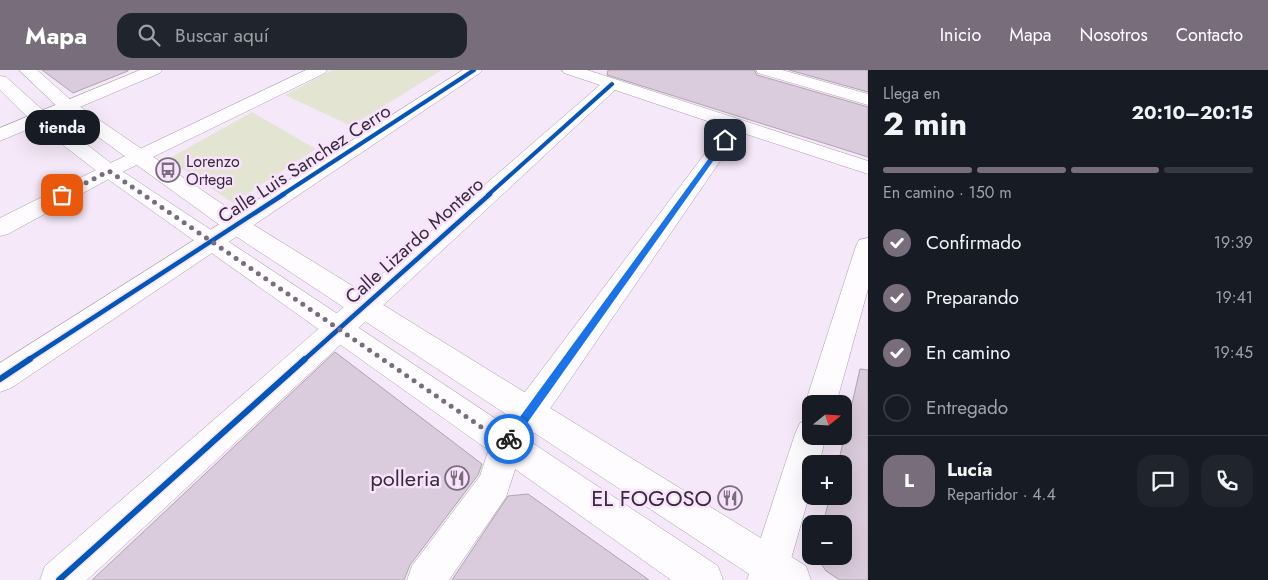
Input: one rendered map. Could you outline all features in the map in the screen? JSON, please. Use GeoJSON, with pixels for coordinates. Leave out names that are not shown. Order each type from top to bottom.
{"type":"FeatureCollection","features":[{"type":"Feature","properties":{"kind":"street"},"geometry":{"type":"LineString","coordinates":[[27,70],[67,106],[236,225],[529,412],[776,576],[808,445]]}},
{"type":"Feature","properties":{"kind":"street"},"geometry":{"type":"LineString","coordinates":[[0,135],[154,70]]}},
{"type":"Feature","properties":{"kind":"street"},"geometry":{"type":"LineString","coordinates":[[0,228],[137,157],[319,70]]}},
{"type":"Feature","properties":{"kind":"street","name":"Calle Luis Sanchez Cerro"},"geometry":{"type":"LineString","coordinates":[[0,378],[474,70]]}},
{"type":"Feature","properties":{"kind":"street"},"geometry":{"type":"LineString","coordinates":[[570,70],[599,77],[868,168]]}},
{"type":"Feature","properties":{"kind":"street"},"geometry":{"type":"LineString","coordinates":[[764,70],[819,77],[868,100]]}},
{"type":"Feature","properties":{"kind":"street","name":"Calle Lizardo Montero"},"geometry":{"type":"LineString","coordinates":[[59,580],[363,306],[599,77]]}},
{"type":"Feature","properties":{"kind":"street"},"geometry":{"type":"LineString","coordinates":[[0,81],[40,118],[109,171],[704,580]]}},
{"type":"Feature","properties":{"kind":"street"},"geometry":{"type":"LineString","coordinates":[[426,580],[494,485],[506,444],[736,124]]}},
{"type":"Feature","properties":{"kind":"street"},"geometry":{"type":"LineString","coordinates":[[823,395],[868,246]]}},
{"type":"Feature","properties":{"kind":"green space"},"geometry":{"type":"Polygon","coordinates":[[[333,70],[442,70],[351,126],[285,95],[333,70]]]}},
{"type":"Feature","properties":{"kind":"green space"},"geometry":{"type":"Polygon","coordinates":[[[252,112],[316,149],[233,203],[168,159],[252,112]]]}},
{"type":"Feature","properties":{"kind":"building"},"geometry":{"type":"Polygon","coordinates":[[[42,70],[128,70],[128,71],[73,93],[42,70]]]}},
{"type":"Feature","properties":{"kind":"building"},"geometry":{"type":"Polygon","coordinates":[[[608,70],[754,70],[757,75],[868,107],[868,157],[607,75],[608,70]]]}},
{"type":"Feature","properties":{"kind":"building"},"geometry":{"type":"Polygon","coordinates":[[[789,70],[868,70],[868,92],[789,70]]]}},
{"type":"Feature","properties":{"kind":"building"},"geometry":{"type":"Polygon","coordinates":[[[335,352],[482,464],[478,475],[410,565],[404,580],[92,580],[335,352]]]}},
{"type":"Feature","properties":{"kind":"building"},"geometry":{"type":"Polygon","coordinates":[[[860,369],[868,370],[868,580],[840,580],[826,571],[822,565],[852,565],[852,515],[825,515],[828,505],[852,505],[852,455],[840,455],[842,445],[852,445],[852,404],[860,369]]]}},
{"type":"Feature","properties":{"kind":"building"},"geometry":{"type":"Polygon","coordinates":[[[528,494],[649,580],[452,580],[508,496],[528,494]]]}},
{"type":"Feature","properties":{"kind":"cycle path"},"geometry":{"type":"LineString","coordinates":[[0,379],[474,70]]}},
{"type":"Feature","properties":{"kind":"cycle path"},"geometry":{"type":"LineString","coordinates":[[59,580],[612,84]]}},
{"type":"Feature","properties":{"kind":"way so far"},"geometry":{"type":"LineString","coordinates":[[62,195],[109,171],[506,444],[509,439]]}},
{"type":"Feature","properties":{"kind":"place","name":"Lorenzo Ortega"},"geometry":{"type":"Point","coordinates":[168,170]}},
{"type":"Feature","properties":{"kind":"place","name":"tienda"},"geometry":{"type":"Point","coordinates":[62,195]}},
{"type":"Feature","properties":{"kind":"place","name":"polleria"},"geometry":{"type":"Point","coordinates":[457,478]}},
{"type":"Feature","properties":{"kind":"place","name":"EL FOGOSO"},"geometry":{"type":"Point","coordinates":[730,498]}},
{"type":"Feature","properties":{"kind":"route"},"geometry":{"type":"LineString","coordinates":[[509,439],[725,140]]}}]}
